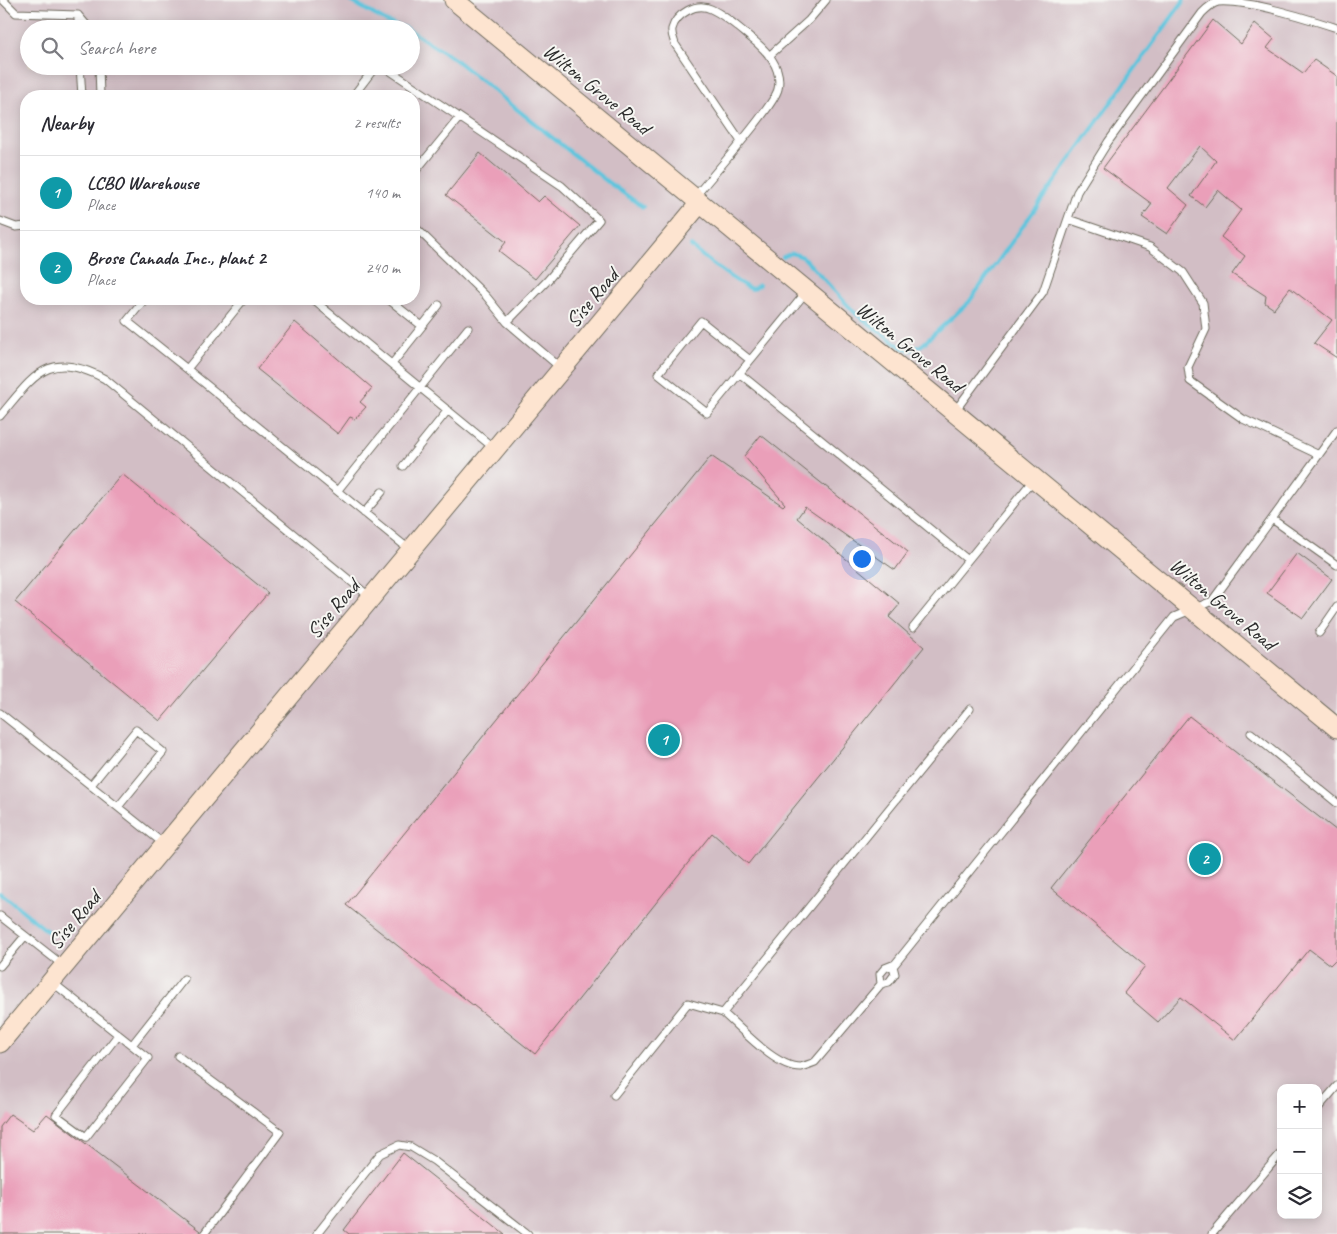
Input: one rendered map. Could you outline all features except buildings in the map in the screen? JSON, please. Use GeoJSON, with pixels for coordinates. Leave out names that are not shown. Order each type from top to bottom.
{"type":"FeatureCollection","features":[{"type":"Feature","properties":{"kind":"main road","name":"Wilton Grove Road"},"geometry":{"type":"LineString","coordinates":[[454,0],[1034,479],[1335,723]]}},
{"type":"Feature","properties":{"kind":"main road","name":"Sise Road"},"geometry":{"type":"LineString","coordinates":[[0,1043],[495,450],[697,201]]}},
{"type":"Feature","properties":{"kind":"lane"},"geometry":{"type":"LineString","coordinates":[[3,0],[16,13],[78,15],[82,20]]}},
{"type":"Feature","properties":{"kind":"lane"},"geometry":{"type":"LineString","coordinates":[[769,56],[809,20],[826,0]]}},
{"type":"Feature","properties":{"kind":"lane"},"geometry":{"type":"LineString","coordinates":[[954,412],[1043,292],[1077,192],[1108,142],[1202,12],[1217,2],[1238,1],[1276,8],[1337,28]]}},
{"type":"Feature","properties":{"kind":"lane"},"geometry":{"type":"LineString","coordinates":[[697,201],[740,140],[772,101],[778,89],[774,62],[769,56],[723,14],[707,7],[691,8],[677,19],[672,31],[675,44],[740,140]]}},
{"type":"Feature","properties":{"kind":"lane"},"geometry":{"type":"LineString","coordinates":[[78,15],[78,20]]}},
{"type":"Feature","properties":{"kind":"lane"},"geometry":{"type":"LineString","coordinates":[[81,75],[82,90]]}},
{"type":"Feature","properties":{"kind":"lane"},"geometry":{"type":"LineString","coordinates":[[99,75],[100,90]]}},
{"type":"Feature","properties":{"kind":"lane"},"geometry":{"type":"LineString","coordinates":[[358,90],[369,75]]}},
{"type":"Feature","properties":{"kind":"lane"},"geometry":{"type":"LineString","coordinates":[[396,75],[418,90]]}},
{"type":"Feature","properties":{"kind":"lane"},"geometry":{"type":"LineString","coordinates":[[420,91],[562,186],[599,220],[547,282],[507,322]]}},
{"type":"Feature","properties":{"kind":"lane"},"geometry":{"type":"LineString","coordinates":[[420,166],[459,118]]}},
{"type":"Feature","properties":{"kind":"lane"},"geometry":{"type":"LineString","coordinates":[[1068,219],[1150,246],[1183,272],[1203,303],[1206,329],[1188,367],[1190,380],[1243,419],[1319,455]]}},
{"type":"Feature","properties":{"kind":"lane"},"geometry":{"type":"LineString","coordinates":[[0,222],[20,227]]}},
{"type":"Feature","properties":{"kind":"lane"},"geometry":{"type":"LineString","coordinates":[[420,232],[486,296],[507,322],[562,369]]}},
{"type":"Feature","properties":{"kind":"lane"},"geometry":{"type":"LineString","coordinates":[[750,360],[702,321],[658,374],[707,413],[807,291]]}},
{"type":"Feature","properties":{"kind":"lane"},"geometry":{"type":"LineString","coordinates":[[140,305],[128,320],[187,370],[338,490],[410,551]]}},
{"type":"Feature","properties":{"kind":"lane"},"geometry":{"type":"LineString","coordinates":[[187,370],[239,305]]}},
{"type":"Feature","properties":{"kind":"lane"},"geometry":{"type":"LineString","coordinates":[[319,305],[495,450]]}},
{"type":"Feature","properties":{"kind":"lane"},"geometry":{"type":"LineString","coordinates":[[396,305],[422,326]]}},
{"type":"Feature","properties":{"kind":"lane"},"geometry":{"type":"LineString","coordinates":[[392,364],[440,305]]}},
{"type":"Feature","properties":{"kind":"lane"},"geometry":{"type":"LineString","coordinates":[[338,490],[468,328]]}},
{"type":"Feature","properties":{"kind":"lane"},"geometry":{"type":"LineString","coordinates":[[0,416],[36,374],[68,366],[89,370],[111,384],[371,598]]}},
{"type":"Feature","properties":{"kind":"lane"},"geometry":{"type":"LineString","coordinates":[[739,373],[968,560]]}},
{"type":"Feature","properties":{"kind":"lane"},"geometry":{"type":"LineString","coordinates":[[403,466],[448,410]]}},
{"type":"Feature","properties":{"kind":"lane"},"geometry":{"type":"LineString","coordinates":[[614,1095],[688,1003],[723,1013],[771,1055],[785,1064],[801,1067],[815,1062],[881,984],[889,982],[895,974],[893,966],[1174,617],[1212,601],[1337,430]]}},
{"type":"Feature","properties":{"kind":"lane"},"geometry":{"type":"LineString","coordinates":[[913,628],[1034,479]]}},
{"type":"Feature","properties":{"kind":"lane"},"geometry":{"type":"LineString","coordinates":[[364,512],[382,492]]}},
{"type":"Feature","properties":{"kind":"lane"},"geometry":{"type":"LineString","coordinates":[[1272,519],[1337,565]]}},
{"type":"Feature","properties":{"kind":"lane"},"geometry":{"type":"LineString","coordinates":[[1319,633],[1337,606]]}},
{"type":"Feature","properties":{"kind":"lane"},"geometry":{"type":"LineString","coordinates":[[723,1013],[970,709]]}},
{"type":"Feature","properties":{"kind":"lane"},"geometry":{"type":"LineString","coordinates":[[0,713],[165,845]]}},
{"type":"Feature","properties":{"kind":"lane"},"geometry":{"type":"LineString","coordinates":[[91,785],[136,730],[163,752],[118,807]]}},
{"type":"Feature","properties":{"kind":"lane"},"geometry":{"type":"LineString","coordinates":[[1251,733],[1337,803]]}},
{"type":"Feature","properties":{"kind":"lane"},"geometry":{"type":"LineString","coordinates":[[0,916],[64,967]]}},
{"type":"Feature","properties":{"kind":"lane"},"geometry":{"type":"LineString","coordinates":[[0,966],[25,936]]}},
{"type":"Feature","properties":{"kind":"lane"},"geometry":{"type":"LineString","coordinates":[[132,1045],[184,979]]}},
{"type":"Feature","properties":{"kind":"lane"},"geometry":{"type":"LineString","coordinates":[[52,981],[148,1058],[86,1138],[56,1115],[118,1035]]}},
{"type":"Feature","properties":{"kind":"lane"},"geometry":{"type":"LineString","coordinates":[[178,1056],[280,1132],[204,1234]]}},
{"type":"Feature","properties":{"kind":"lane"},"geometry":{"type":"LineString","coordinates":[[1322,1103],[1337,1086]]}},
{"type":"Feature","properties":{"kind":"lane"},"geometry":{"type":"LineString","coordinates":[[317,1234],[380,1154],[399,1145],[411,1147],[434,1161],[528,1234]]}},
{"type":"Feature","properties":{"kind":"lane"},"geometry":{"type":"LineString","coordinates":[[1212,1234],[1277,1158]]}},
{"type":"Feature","properties":{"kind":"shaded area"},"geometry":{"type":"Polygon","coordinates":[[[0,0],[1337,0],[1337,1234],[0,1234],[0,0]]]}},
{"type":"Feature","properties":{"kind":"waterway"},"geometry":{"type":"LineString","coordinates":[[349,0],[384,20]]}},
{"type":"Feature","properties":{"kind":"waterway"},"geometry":{"type":"LineString","coordinates":[[783,257],[792,253],[803,257],[856,314],[901,347],[911,350],[922,345],[969,302],[1184,0]]}},
{"type":"Feature","properties":{"kind":"waterway"},"geometry":{"type":"LineString","coordinates":[[420,37],[453,58],[609,183],[643,207]]}},
{"type":"Feature","properties":{"kind":"waterway"},"geometry":{"type":"LineString","coordinates":[[691,246],[738,282],[752,289],[759,285]]}},
{"type":"Feature","properties":{"kind":"waterway"},"geometry":{"type":"LineString","coordinates":[[0,892],[52,935]]}},
{"type":"Feature","properties":{"kind":"place","name":"LCBO Warehouse"},"geometry":{"type":"Point","coordinates":[664,740]}},
{"type":"Feature","properties":{"kind":"place","name":"Brose Canada Inc., plant 2"},"geometry":{"type":"Point","coordinates":[1205,859]}}]}
